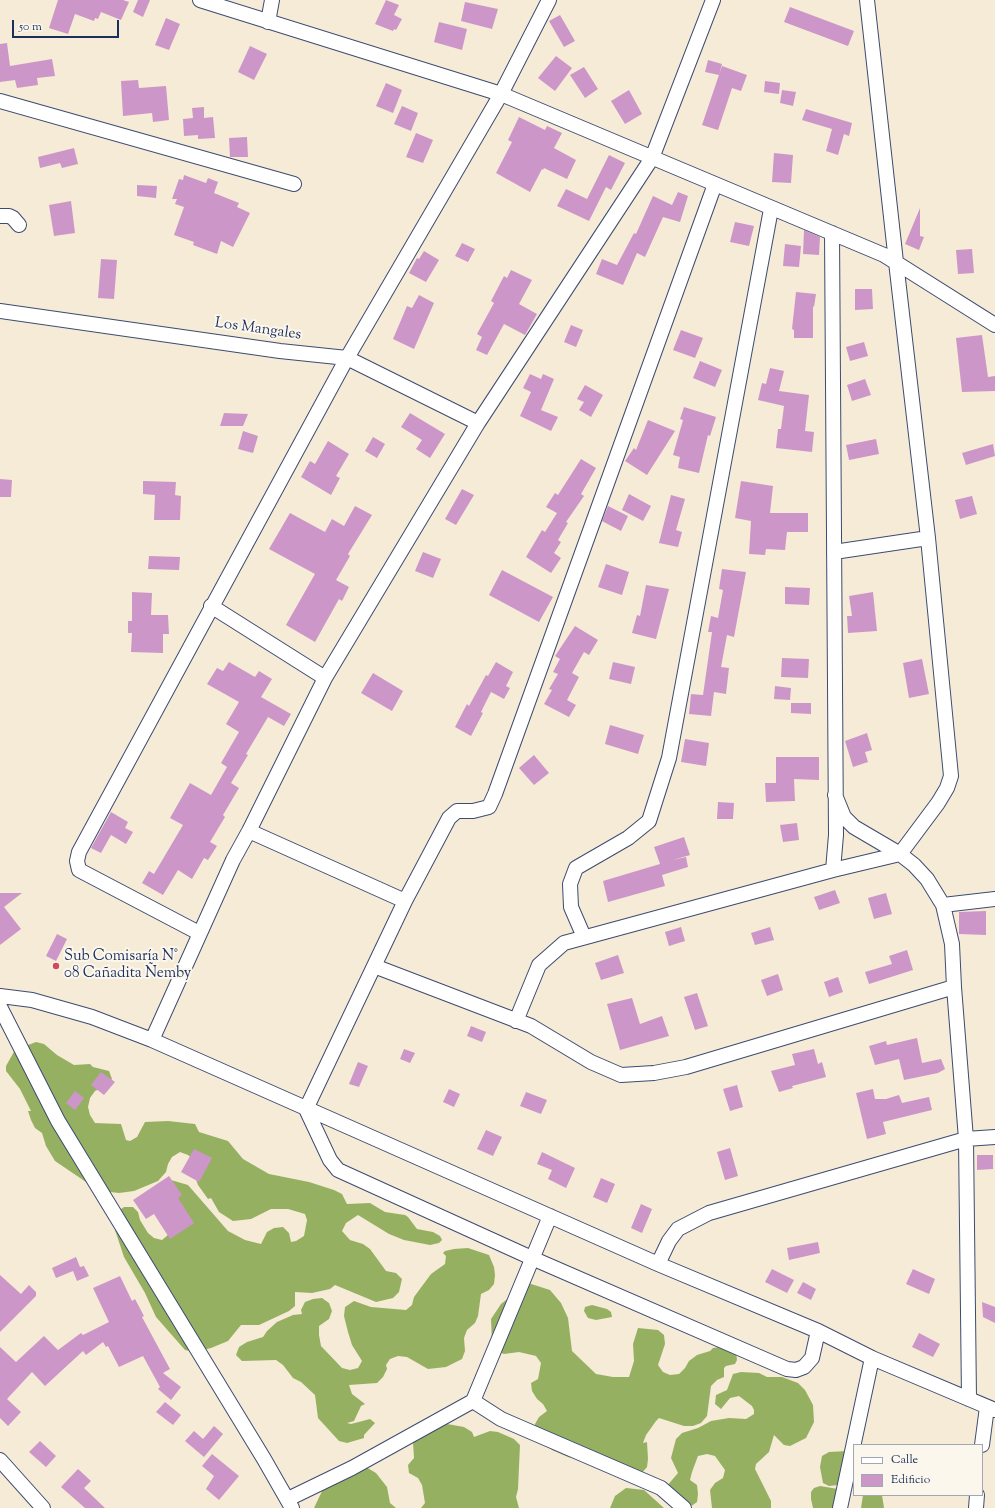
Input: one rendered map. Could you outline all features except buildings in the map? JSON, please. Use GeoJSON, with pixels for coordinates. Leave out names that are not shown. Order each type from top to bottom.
{"type":"FeatureCollection","features":[{"type":"Feature","properties":{"kind":"street"},"geometry":{"type":"LineString","coordinates":[[200,0],[502,94],[771,209],[884,255],[995,325]]}},
{"type":"Feature","properties":{"kind":"street"},"geometry":{"type":"LineString","coordinates":[[268,22],[272,0]]}},
{"type":"Feature","properties":{"kind":"street"},"geometry":{"type":"LineString","coordinates":[[199,933],[79,870],[77,861],[79,852],[211,606],[347,358],[502,94],[549,0]]}},
{"type":"Feature","properties":{"kind":"street"},"geometry":{"type":"LineString","coordinates":[[152,1040],[233,860],[325,678],[478,423],[652,158],[713,0]]}},
{"type":"Feature","properties":{"kind":"street"},"geometry":{"type":"LineString","coordinates":[[516,1021],[539,965],[564,943],[833,870],[900,854],[938,803],[947,788],[951,776],[928,538],[896,262],[868,0]]}},
{"type":"Feature","properties":{"kind":"street"},"geometry":{"type":"LineString","coordinates":[[0,101],[294,184]]}},
{"type":"Feature","properties":{"kind":"street"},"geometry":{"type":"LineString","coordinates":[[306,1109],[374,966],[449,818],[457,811],[473,811],[490,807],[496,794],[715,184]]}},
{"type":"Feature","properties":{"kind":"street"},"geometry":{"type":"LineString","coordinates":[[584,937],[571,907],[570,884],[576,868],[628,838],[649,821],[669,758],[771,209]]}},
{"type":"Feature","properties":{"kind":"street"},"geometry":{"type":"LineString","coordinates":[[0,216],[9,216],[13,218],[19,226]]}},
{"type":"Feature","properties":{"kind":"street"},"geometry":{"type":"LineString","coordinates":[[832,233],[836,835],[833,870]]}},
{"type":"Feature","properties":{"kind":"street","name":"Los Mangales"},"geometry":{"type":"LineString","coordinates":[[0,311],[280,351],[347,358],[478,423]]}},
{"type":"Feature","properties":{"kind":"street"},"geometry":{"type":"LineString","coordinates":[[834,552],[928,538]]}},
{"type":"Feature","properties":{"kind":"street"},"geometry":{"type":"LineString","coordinates":[[211,606],[325,678]]}},
{"type":"Feature","properties":{"kind":"street"},"geometry":{"type":"LineString","coordinates":[[835,796],[844,817],[854,827],[900,854],[914,865],[927,879],[943,905],[952,944],[966,1139],[969,1399]]}},
{"type":"Feature","properties":{"kind":"street"},"geometry":{"type":"LineString","coordinates":[[249,831],[406,901]]}},
{"type":"Feature","properties":{"kind":"street"},"geometry":{"type":"LineString","coordinates":[[943,905],[995,899]]}},
{"type":"Feature","properties":{"kind":"street"},"geometry":{"type":"LineString","coordinates":[[374,966],[531,1026],[591,1062],[621,1075],[654,1073],[686,1067],[954,987]]}},
{"type":"Feature","properties":{"kind":"street"},"geometry":{"type":"LineString","coordinates":[[0,996],[32,1000],[92,1017],[152,1040],[658,1264],[818,1331],[872,1358],[991,1409],[982,1444]]}},
{"type":"Feature","properties":{"kind":"street"},"geometry":{"type":"LineString","coordinates":[[0,1007],[58,1121],[290,1504],[472,1401],[534,1259],[550,1216]]}},
{"type":"Feature","properties":{"kind":"street"},"geometry":{"type":"LineString","coordinates":[[306,1109],[330,1160],[338,1170],[534,1259],[787,1368],[796,1370],[804,1367],[808,1363],[812,1358],[818,1331]]}},
{"type":"Feature","properties":{"kind":"street"},"geometry":{"type":"LineString","coordinates":[[658,1264],[669,1241],[678,1229],[709,1213],[966,1139],[995,1137]]}},
{"type":"Feature","properties":{"kind":"street"},"geometry":{"type":"LineString","coordinates":[[854,1444],[872,1358]]}},
{"type":"Feature","properties":{"kind":"street"},"geometry":{"type":"LineString","coordinates":[[472,1401],[502,1419],[661,1488],[684,1508]]}},
{"type":"Feature","properties":{"kind":"street"},"geometry":{"type":"LineString","coordinates":[[840,1508],[853,1447]]}},
{"type":"Feature","properties":{"kind":"street"},"geometry":{"type":"LineString","coordinates":[[0,1460],[43,1508]]}},
{"type":"Feature","properties":{"kind":"street"},"geometry":{"type":"LineString","coordinates":[[976,1508],[977,1496]]}},
{"type":"Feature","properties":{"kind":"green space"},"geometry":{"type":"Polygon","coordinates":[[[36,1042],[44,1044],[57,1055],[74,1065],[90,1064],[93,1067],[109,1071],[112,1079],[107,1085],[95,1091],[90,1098],[88,1107],[90,1115],[95,1123],[121,1124],[126,1140],[130,1141],[137,1137],[145,1122],[168,1121],[195,1124],[199,1132],[228,1141],[243,1159],[269,1174],[309,1182],[334,1190],[342,1194],[347,1204],[370,1203],[385,1212],[405,1215],[417,1229],[433,1232],[440,1236],[442,1240],[439,1243],[430,1245],[404,1240],[389,1234],[358,1215],[346,1223],[342,1231],[350,1240],[363,1244],[370,1249],[386,1271],[396,1273],[402,1279],[399,1292],[393,1298],[376,1302],[335,1285],[330,1289],[312,1293],[295,1292],[295,1306],[289,1311],[259,1325],[241,1325],[228,1341],[211,1348],[195,1352],[185,1350],[156,1317],[145,1293],[124,1257],[115,1230],[117,1212],[124,1207],[133,1207],[138,1212],[140,1220],[148,1233],[154,1238],[162,1240],[169,1234],[171,1180],[188,1185],[228,1231],[245,1240],[261,1244],[267,1232],[274,1228],[283,1227],[289,1233],[291,1242],[296,1241],[304,1236],[307,1220],[305,1214],[288,1209],[271,1209],[251,1219],[233,1221],[219,1212],[211,1198],[208,1199],[198,1185],[195,1177],[195,1161],[188,1155],[180,1152],[172,1157],[166,1172],[158,1181],[134,1191],[119,1193],[102,1191],[86,1182],[55,1161],[46,1146],[42,1133],[35,1128],[31,1120],[28,1111],[31,1111],[20,1089],[6,1071],[6,1066],[15,1050],[36,1042]]]}},
{"type":"Feature","properties":{"kind":"green space"},"geometry":{"type":"Polygon","coordinates":[[[468,1248],[489,1255],[494,1267],[495,1275],[494,1284],[489,1290],[481,1294],[478,1316],[475,1323],[467,1330],[464,1338],[465,1351],[462,1359],[446,1367],[428,1369],[407,1357],[398,1356],[390,1359],[386,1365],[387,1369],[383,1377],[377,1383],[349,1385],[352,1394],[365,1404],[361,1406],[354,1421],[347,1423],[351,1424],[370,1419],[375,1423],[364,1435],[364,1438],[347,1443],[339,1441],[318,1418],[315,1395],[301,1382],[293,1378],[283,1365],[276,1360],[242,1361],[236,1355],[239,1347],[247,1342],[263,1337],[277,1322],[293,1315],[302,1314],[301,1310],[305,1302],[322,1298],[329,1303],[332,1311],[329,1319],[319,1326],[321,1346],[342,1368],[350,1370],[358,1368],[362,1361],[352,1345],[344,1316],[345,1307],[354,1301],[371,1307],[406,1310],[412,1305],[414,1297],[431,1274],[445,1264],[446,1256],[443,1253],[445,1251],[468,1248]]]}},
{"type":"Feature","properties":{"kind":"green space"},"geometry":{"type":"Polygon","coordinates":[[[525,1282],[550,1290],[561,1303],[568,1318],[572,1351],[596,1374],[613,1377],[629,1377],[634,1361],[633,1344],[638,1328],[658,1330],[664,1335],[665,1344],[658,1365],[663,1372],[670,1375],[679,1374],[689,1361],[697,1355],[710,1351],[713,1348],[726,1346],[736,1352],[737,1360],[735,1364],[726,1366],[724,1368],[724,1377],[717,1380],[711,1386],[707,1416],[701,1423],[693,1426],[684,1426],[659,1418],[646,1435],[643,1443],[647,1442],[648,1459],[647,1467],[641,1474],[568,1457],[552,1450],[539,1440],[535,1433],[535,1424],[539,1417],[547,1411],[532,1391],[531,1383],[538,1379],[541,1363],[536,1356],[519,1352],[504,1354],[496,1351],[492,1343],[491,1319],[501,1304],[515,1293],[525,1282]]]}},
{"type":"Feature","properties":{"kind":"green space"},"geometry":{"type":"Polygon","coordinates":[[[592,1305],[607,1309],[611,1312],[612,1317],[596,1320],[588,1318],[584,1311],[585,1307],[592,1305]]]}},
{"type":"Feature","properties":{"kind":"green space"},"geometry":{"type":"Polygon","coordinates":[[[741,1372],[759,1373],[767,1377],[782,1377],[798,1383],[805,1390],[813,1405],[814,1422],[806,1438],[790,1446],[784,1445],[774,1435],[769,1452],[756,1464],[755,1469],[771,1501],[771,1508],[712,1508],[710,1490],[715,1483],[723,1478],[725,1470],[715,1456],[707,1454],[698,1456],[692,1472],[690,1480],[697,1485],[698,1494],[697,1502],[690,1507],[666,1487],[678,1473],[671,1458],[676,1439],[682,1433],[698,1428],[711,1421],[729,1418],[746,1419],[754,1414],[752,1406],[739,1396],[730,1398],[721,1409],[715,1404],[716,1395],[727,1390],[733,1374],[741,1372]]]}},
{"type":"Feature","properties":{"kind":"green space"},"geometry":{"type":"Polygon","coordinates":[[[447,1424],[464,1427],[472,1432],[474,1437],[490,1431],[498,1432],[514,1439],[520,1445],[518,1489],[516,1497],[519,1508],[421,1508],[425,1503],[422,1485],[418,1478],[409,1473],[408,1465],[414,1458],[413,1442],[428,1428],[447,1424]]]}},
{"type":"Feature","properties":{"kind":"green space"},"geometry":{"type":"Polygon","coordinates":[[[847,1451],[853,1453],[853,1479],[847,1483],[838,1485],[829,1486],[823,1483],[820,1467],[822,1456],[829,1452],[847,1451]]]}},
{"type":"Feature","properties":{"kind":"green space"},"geometry":{"type":"Polygon","coordinates":[[[366,1467],[376,1473],[387,1487],[390,1503],[396,1508],[314,1508],[324,1487],[366,1467]]]}},
{"type":"Feature","properties":{"kind":"green space"},"geometry":{"type":"Polygon","coordinates":[[[820,1486],[838,1489],[841,1508],[813,1508],[811,1492],[814,1488],[820,1486]]]}},
{"type":"Feature","properties":{"kind":"green space"},"geometry":{"type":"Polygon","coordinates":[[[626,1488],[644,1490],[664,1508],[610,1508],[615,1496],[626,1488]]]}},
{"type":"Feature","properties":{"kind":"green space"},"geometry":{"type":"Polygon","coordinates":[[[863,1496],[882,1496],[884,1508],[861,1508],[863,1496]]]}},
{"type":"Feature","properties":{"kind":"place","name":"Sub Comisaría N° 08 Cañadita Ñemby"},"geometry":{"type":"Point","coordinates":[56,966]}}]}
